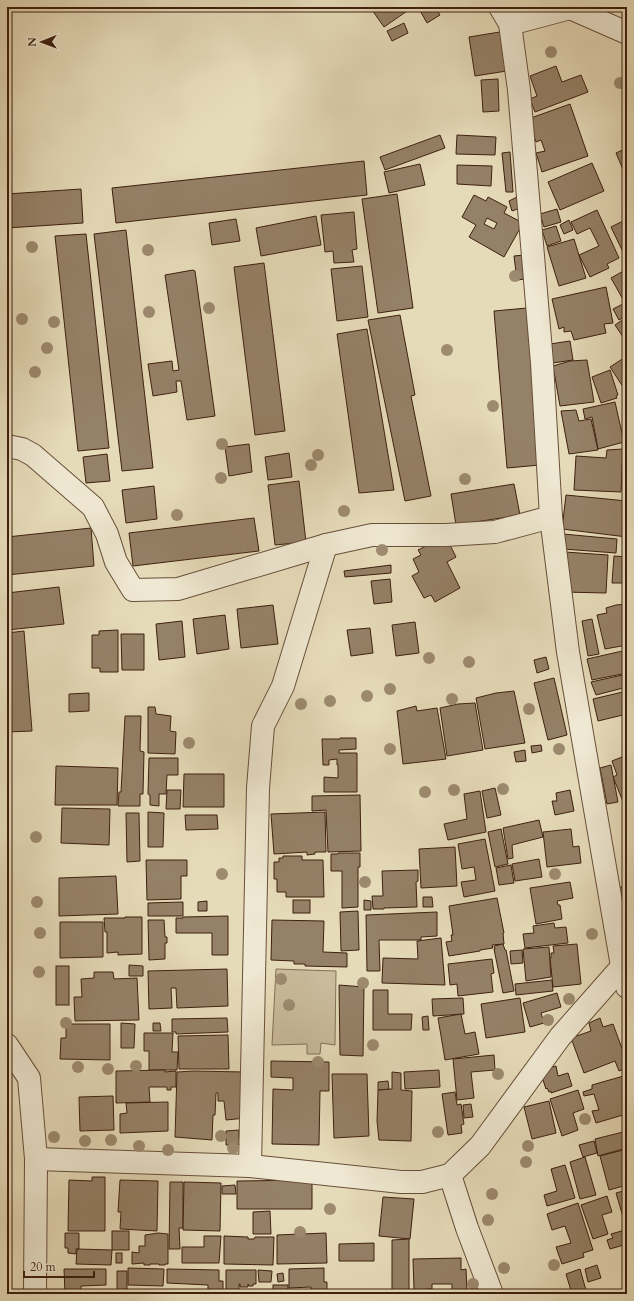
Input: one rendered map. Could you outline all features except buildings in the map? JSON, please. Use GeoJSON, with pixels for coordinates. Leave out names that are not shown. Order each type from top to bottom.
{"type":"FeatureCollection","features":[{"type":"Feature","properties":{"kind":"street"},"geometry":{"type":"LineString","coordinates":[[36,1159],[250,1166],[401,1182],[422,1182],[450,1175],[480,1146],[560,1037],[625,971],[568,652],[551,517],[538,316],[519,90],[505,16],[570,7],[627,33]]}},
{"type":"Feature","properties":{"kind":"street"},"geometry":{"type":"LineString","coordinates":[[7,446],[22,449],[33,455],[93,507],[108,534],[116,562],[133,590],[178,589],[326,545],[372,535],[495,532],[551,517]]}},
{"type":"Feature","properties":{"kind":"street"},"geometry":{"type":"LineString","coordinates":[[250,1166],[258,788],[263,726],[283,686],[326,545]]}},
{"type":"Feature","properties":{"kind":"street"},"geometry":{"type":"LineString","coordinates":[[7,1045],[29,1078],[36,1159],[35,1294]]}},
{"type":"Feature","properties":{"kind":"street"},"geometry":{"type":"LineString","coordinates":[[450,1175],[467,1228],[492,1294]]}},
{"type":"Feature","properties":{"kind":"shaded area"},"geometry":{"type":"Polygon","coordinates":[[[276,969],[336,971],[335,1045],[321,1043],[320,1054],[307,1054],[307,1044],[272,1045],[276,969]]]}}]}
